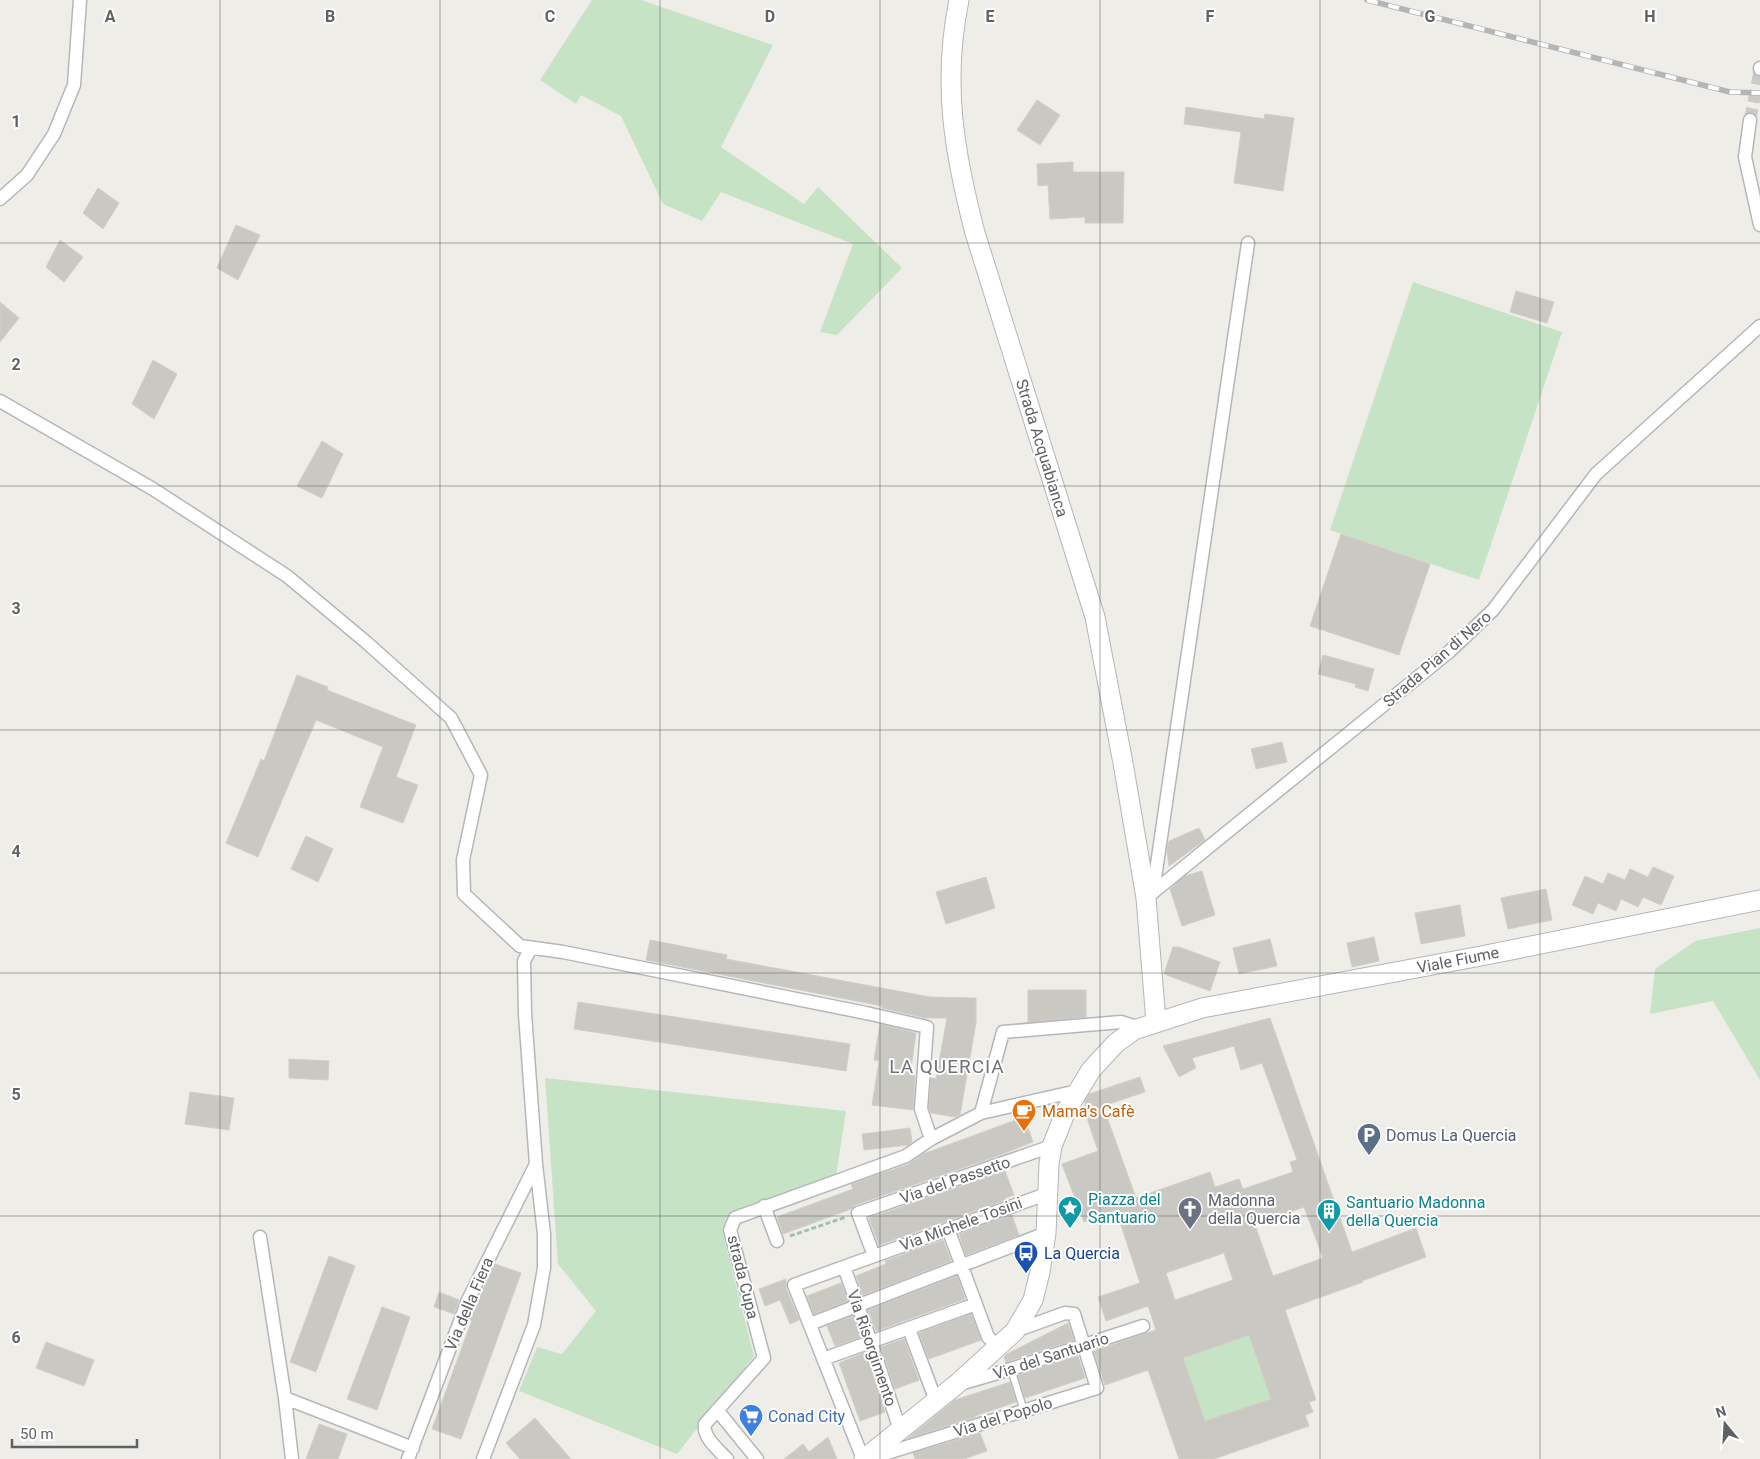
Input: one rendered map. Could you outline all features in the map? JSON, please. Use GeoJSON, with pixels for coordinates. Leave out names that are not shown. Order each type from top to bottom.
{"type":"FeatureCollection","features":[{"type":"Feature","properties":{"kind":"main road","name":"Strada Acquabianca"},"geometry":{"type":"LineString","coordinates":[[959,0],[954,27],[950,79],[953,130],[962,181],[975,233],[1095,617],[1146,898],[1148,1025]]}},
{"type":"Feature","properties":{"kind":"main road","name":"Viale Fiume"},"geometry":{"type":"LineString","coordinates":[[1148,1025],[1202,1008],[1472,958],[1760,900]]}},
{"type":"Feature","properties":{"kind":"main road","name":"Via del Santuario"},"geometry":{"type":"LineString","coordinates":[[864,1459],[957,1384],[1015,1331],[1033,1300],[1040,1272],[1046,1232],[1052,1146],[1066,1111],[1091,1070],[1116,1043],[1134,1030],[1148,1025]]}},
{"type":"Feature","properties":{"kind":"street"},"geometry":{"type":"LineString","coordinates":[[0,199],[27,175],[54,134],[74,84],[80,0]]}},
{"type":"Feature","properties":{"kind":"street"},"geometry":{"type":"LineString","coordinates":[[1750,120],[1745,157],[1760,225]]}},
{"type":"Feature","properties":{"kind":"street","name":"Strada Acquabianca"},"geometry":{"type":"LineString","coordinates":[[1146,898],[1155,878],[1248,243]]}},
{"type":"Feature","properties":{"kind":"street","name":"Strada Pian di Nero"},"geometry":{"type":"LineString","coordinates":[[1146,898],[1450,652],[1493,610],[1596,474],[1760,326]]}},
{"type":"Feature","properties":{"kind":"street"},"geometry":{"type":"LineString","coordinates":[[0,401],[153,490],[287,576],[366,642],[451,718],[481,775],[463,860],[464,894],[520,946],[562,952],[927,1026],[921,1109],[931,1139]]}},
{"type":"Feature","properties":{"kind":"street"},"geometry":{"type":"LineString","coordinates":[[483,1459],[534,1325],[544,1268],[544,1243],[536,1164],[525,1005],[524,961],[531,948]]}},
{"type":"Feature","properties":{"kind":"street"},"geometry":{"type":"LineString","coordinates":[[981,1113],[1003,1032],[1121,1022],[1148,1025]]}},
{"type":"Feature","properties":{"kind":"street","name":"strada Cupa"},"geometry":{"type":"LineString","coordinates":[[717,1410],[764,1358],[730,1230],[735,1218],[906,1156],[931,1139],[981,1113],[1077,1091]]}},
{"type":"Feature","properties":{"kind":"street","name":"Via del Passetto"},"geometry":{"type":"LineString","coordinates":[[858,1213],[1052,1146]]}},
{"type":"Feature","properties":{"kind":"street","name":"Via della Fiera"},"geometry":{"type":"LineString","coordinates":[[285,1398],[410,1454],[468,1300],[536,1164]]}},
{"type":"Feature","properties":{"kind":"street","name":"Via Michele Tosini"},"geometry":{"type":"LineString","coordinates":[[810,1324],[794,1285],[1048,1193]]}},
{"type":"Feature","properties":{"kind":"street"},"geometry":{"type":"LineString","coordinates":[[764,1206],[777,1241]]}},
{"type":"Feature","properties":{"kind":"street"},"geometry":{"type":"LineString","coordinates":[[858,1213],[874,1256]]}},
{"type":"Feature","properties":{"kind":"street"},"geometry":{"type":"LineString","coordinates":[[948,1229],[988,1337],[999,1347]]}},
{"type":"Feature","properties":{"kind":"street"},"geometry":{"type":"LineString","coordinates":[[864,1459],[810,1324],[1046,1232]]}},
{"type":"Feature","properties":{"kind":"street"},"geometry":{"type":"LineString","coordinates":[[260,1237],[285,1398],[292,1459]]}},
{"type":"Feature","properties":{"kind":"street","name":"Via Risorgimento"},"geometry":{"type":"LineString","coordinates":[[844,1267],[871,1342],[897,1432]]}},
{"type":"Feature","properties":{"kind":"street"},"geometry":{"type":"LineString","coordinates":[[823,1359],[976,1304]]}},
{"type":"Feature","properties":{"kind":"street"},"geometry":{"type":"LineString","coordinates":[[1015,1331],[1066,1313],[1074,1314],[1084,1346]]}},
{"type":"Feature","properties":{"kind":"street","name":"Via del Santuario"},"geometry":{"type":"LineString","coordinates":[[957,1384],[1011,1370],[1144,1326]]}},
{"type":"Feature","properties":{"kind":"street"},"geometry":{"type":"LineString","coordinates":[[909,1329],[936,1401]]}},
{"type":"Feature","properties":{"kind":"street","name":"Via del Popolo"},"geometry":{"type":"LineString","coordinates":[[864,1459],[1097,1388],[1084,1346]]}},
{"type":"Feature","properties":{"kind":"street"},"geometry":{"type":"LineString","coordinates":[[727,1459],[708,1438],[704,1428],[708,1419],[717,1410],[756,1459]]}},
{"type":"Feature","properties":{"kind":"lane"},"geometry":{"type":"LineString","coordinates":[[1011,1370],[1024,1411]]}},
{"type":"Feature","properties":{"kind":"path"},"geometry":{"type":"LineString","coordinates":[[777,1241],[858,1213]]}},
{"type":"Feature","properties":{"kind":"green space"},"geometry":{"type":"Polygon","coordinates":[[[592,0],[641,0],[773,45],[721,147],[804,204],[818,187],[902,268],[837,335],[820,332],[853,244],[721,192],[702,221],[663,204],[621,116],[581,95],[576,104],[540,80],[592,0]]]}},
{"type":"Feature","properties":{"kind":"green space"},"geometry":{"type":"Polygon","coordinates":[[[1413,282],[1562,332],[1479,580],[1330,530],[1413,282]]]}},
{"type":"Feature","properties":{"kind":"green space"},"geometry":{"type":"Polygon","coordinates":[[[1760,928],[1760,1080],[1713,1001],[1650,1014],[1655,969],[1695,941],[1760,928]]]}},
{"type":"Feature","properties":{"kind":"green space"},"geometry":{"type":"Polygon","coordinates":[[[545,1078],[846,1111],[836,1176],[733,1212],[727,1216],[722,1230],[754,1356],[677,1454],[519,1391],[537,1347],[562,1354],[596,1311],[558,1264],[545,1078]]]}},
{"type":"Feature","properties":{"kind":"green space"},"geometry":{"type":"Polygon","coordinates":[[[1249,1335],[1271,1399],[1205,1421],[1183,1358],[1249,1335]]]}},
{"type":"Feature","properties":{"kind":"building"},"geometry":{"type":"Polygon","coordinates":[[[1037,100],[1060,115],[1040,145],[1017,130],[1037,100]]]}},
{"type":"Feature","properties":{"kind":"building"},"geometry":{"type":"Polygon","coordinates":[[[1186,107],[1264,119],[1265,114],[1294,118],[1283,191],[1234,183],[1241,132],[1184,124],[1186,107]]]}},
{"type":"Feature","properties":{"kind":"building"},"geometry":{"type":"Polygon","coordinates":[[[1073,162],[1073,172],[1124,172],[1123,223],[1085,223],[1085,217],[1050,219],[1048,185],[1038,186],[1037,164],[1073,162]]]}},
{"type":"Feature","properties":{"kind":"building"},"geometry":{"type":"Polygon","coordinates":[[[98,188],[119,203],[103,229],[83,213],[98,188]]]}},
{"type":"Feature","properties":{"kind":"building"},"geometry":{"type":"Polygon","coordinates":[[[236,225],[260,235],[238,280],[217,268],[236,225]]]}},
{"type":"Feature","properties":{"kind":"building"},"geometry":{"type":"Polygon","coordinates":[[[60,240],[83,257],[64,282],[46,267],[60,240]]]}},
{"type":"Feature","properties":{"kind":"building"},"geometry":{"type":"Polygon","coordinates":[[[1516,291],[1554,302],[1547,323],[1510,312],[1516,291]]]}},
{"type":"Feature","properties":{"kind":"building"},"geometry":{"type":"Polygon","coordinates":[[[0,302],[19,318],[0,342],[0,302]]]}},
{"type":"Feature","properties":{"kind":"building"},"geometry":{"type":"Polygon","coordinates":[[[153,360],[177,374],[154,419],[132,404],[153,360]]]}},
{"type":"Feature","properties":{"kind":"building"},"geometry":{"type":"Polygon","coordinates":[[[322,441],[343,454],[322,498],[297,486],[322,441]]]}},
{"type":"Feature","properties":{"kind":"building"},"geometry":{"type":"Polygon","coordinates":[[[1341,534],[1430,564],[1399,655],[1310,626],[1341,534]]]}},
{"type":"Feature","properties":{"kind":"building"},"geometry":{"type":"Polygon","coordinates":[[[1323,655],[1374,669],[1368,691],[1355,687],[1356,684],[1318,674],[1323,655]]]}},
{"type":"Feature","properties":{"kind":"building"},"geometry":{"type":"Polygon","coordinates":[[[297,675],[328,687],[327,690],[416,725],[396,777],[418,785],[403,823],[360,807],[383,747],[316,720],[258,857],[226,843],[261,759],[264,761],[297,675]]]}},
{"type":"Feature","properties":{"kind":"building"},"geometry":{"type":"Polygon","coordinates":[[[1282,742],[1287,762],[1256,769],[1251,749],[1282,742]]]}},
{"type":"Feature","properties":{"kind":"building"},"geometry":{"type":"Polygon","coordinates":[[[1199,828],[1205,840],[1169,866],[1167,850],[1169,841],[1199,828]]]}},
{"type":"Feature","properties":{"kind":"building"},"geometry":{"type":"Polygon","coordinates":[[[306,836],[333,849],[318,882],[291,869],[306,836]]]}},
{"type":"Feature","properties":{"kind":"building"},"geometry":{"type":"Polygon","coordinates":[[[1653,867],[1674,876],[1661,905],[1643,897],[1638,907],[1621,899],[1616,911],[1598,903],[1593,914],[1572,905],[1585,876],[1603,884],[1608,873],[1625,880],[1630,869],[1648,877],[1653,867]]]}},
{"type":"Feature","properties":{"kind":"building"},"geometry":{"type":"Polygon","coordinates":[[[1202,871],[1215,915],[1182,926],[1170,889],[1185,876],[1202,871]]]}},
{"type":"Feature","properties":{"kind":"building"},"geometry":{"type":"Polygon","coordinates":[[[986,877],[995,908],[946,924],[936,892],[986,877]]]}},
{"type":"Feature","properties":{"kind":"building"},"geometry":{"type":"Polygon","coordinates":[[[1546,889],[1552,920],[1508,929],[1501,898],[1546,889]]]}},
{"type":"Feature","properties":{"kind":"building"},"geometry":{"type":"Polygon","coordinates":[[[1460,905],[1465,936],[1421,944],[1415,913],[1460,905]]]}},
{"type":"Feature","properties":{"kind":"building"},"geometry":{"type":"Polygon","coordinates":[[[1374,937],[1379,961],[1352,967],[1347,943],[1374,937]]]}},
{"type":"Feature","properties":{"kind":"building"},"geometry":{"type":"Polygon","coordinates":[[[1270,939],[1277,966],[1239,974],[1233,948],[1270,939]]]}},
{"type":"Feature","properties":{"kind":"building"},"geometry":{"type":"Polygon","coordinates":[[[650,940],[727,955],[726,959],[930,997],[976,998],[976,1023],[960,1115],[955,1117],[931,1113],[929,1108],[931,1078],[936,1079],[947,1018],[925,1018],[882,1008],[882,1006],[646,960],[650,940]]]}},
{"type":"Feature","properties":{"kind":"building"},"geometry":{"type":"Polygon","coordinates":[[[1173,947],[1179,947],[1220,962],[1210,991],[1164,974],[1173,947]]]}},
{"type":"Feature","properties":{"kind":"building"},"geometry":{"type":"Polygon","coordinates":[[[1028,990],[1086,990],[1086,1017],[1028,1022],[1028,990]]]}},
{"type":"Feature","properties":{"kind":"building"},"geometry":{"type":"Polygon","coordinates":[[[578,1002],[850,1044],[846,1071],[574,1029],[578,1002]]]}},
{"type":"Feature","properties":{"kind":"building","name":"Santuario Madonna della Quercia"},"geometry":{"type":"Polygon","coordinates":[[[1270,1018],[1352,1252],[1416,1228],[1426,1257],[1285,1310],[1316,1400],[1309,1402],[1313,1412],[1305,1415],[1309,1426],[1214,1459],[1179,1459],[1148,1370],[1105,1385],[1094,1351],[1156,1330],[1148,1306],[1106,1321],[1098,1297],[1140,1283],[1116,1210],[1084,1222],[1062,1164],[1098,1151],[1085,1112],[1085,1101],[1089,1094],[1140,1077],[1145,1092],[1103,1106],[1136,1198],[1210,1172],[1215,1187],[1239,1179],[1243,1189],[1293,1172],[1290,1162],[1297,1160],[1262,1063],[1241,1070],[1234,1046],[1192,1058],[1196,1068],[1179,1077],[1163,1046],[1270,1018]],[[1304,1207],[1255,1225],[1273,1276],[1323,1258],[1304,1207]],[[1224,1253],[1166,1273],[1175,1300],[1233,1280],[1224,1253]],[[1249,1335],[1183,1358],[1205,1421],[1271,1399],[1249,1335]]]}},
{"type":"Feature","properties":{"kind":"building"},"geometry":{"type":"Polygon","coordinates":[[[880,1024],[916,1033],[910,1075],[915,1076],[913,1110],[872,1105],[879,1061],[874,1060],[880,1024]]]}},
{"type":"Feature","properties":{"kind":"building"},"geometry":{"type":"Polygon","coordinates":[[[289,1059],[329,1061],[328,1080],[289,1078],[289,1059]]]}},
{"type":"Feature","properties":{"kind":"building"},"geometry":{"type":"Polygon","coordinates":[[[190,1092],[234,1098],[229,1130],[185,1124],[190,1092]]]}},
{"type":"Feature","properties":{"kind":"building"},"geometry":{"type":"Polygon","coordinates":[[[1024,1117],[1033,1142],[855,1205],[851,1209],[783,1234],[777,1217],[853,1189],[851,1184],[909,1164],[923,1154],[1024,1117]]]}},
{"type":"Feature","properties":{"kind":"building"},"geometry":{"type":"Polygon","coordinates":[[[910,1128],[912,1142],[908,1145],[864,1150],[862,1134],[910,1128]]]}},
{"type":"Feature","properties":{"kind":"building"},"geometry":{"type":"Polygon","coordinates":[[[1005,1171],[1014,1195],[1005,1198],[1006,1200],[879,1245],[869,1218],[1005,1171]]]}},
{"type":"Feature","properties":{"kind":"building"},"geometry":{"type":"Polygon","coordinates":[[[1012,1215],[1019,1235],[966,1255],[959,1234],[1012,1215]]]}},
{"type":"Feature","properties":{"kind":"building"},"geometry":{"type":"Polygon","coordinates":[[[943,1240],[951,1261],[863,1295],[856,1276],[886,1264],[885,1261],[943,1240]]]}},
{"type":"Feature","properties":{"kind":"building"},"geometry":{"type":"Polygon","coordinates":[[[329,1256],[355,1266],[316,1372],[290,1362],[329,1256]]]}},
{"type":"Feature","properties":{"kind":"building"},"geometry":{"type":"Polygon","coordinates":[[[495,1264],[521,1273],[461,1439],[432,1429],[472,1320],[469,1320],[495,1264]]]}},
{"type":"Feature","properties":{"kind":"building"},"geometry":{"type":"Polygon","coordinates":[[[957,1276],[965,1299],[876,1331],[868,1310],[957,1276]]]}},
{"type":"Feature","properties":{"kind":"building"},"geometry":{"type":"Polygon","coordinates":[[[786,1279],[786,1288],[799,1320],[790,1324],[780,1300],[765,1306],[759,1289],[786,1279]]]}},
{"type":"Feature","properties":{"kind":"building"},"geometry":{"type":"Polygon","coordinates":[[[841,1283],[848,1301],[814,1314],[807,1296],[841,1283]]]}},
{"type":"Feature","properties":{"kind":"building"},"geometry":{"type":"Polygon","coordinates":[[[439,1292],[459,1300],[454,1314],[434,1307],[439,1292]]]}},
{"type":"Feature","properties":{"kind":"building"},"geometry":{"type":"Polygon","coordinates":[[[382,1307],[410,1317],[377,1410],[347,1399],[382,1307]]]}},
{"type":"Feature","properties":{"kind":"building"},"geometry":{"type":"Polygon","coordinates":[[[971,1314],[981,1340],[929,1359],[919,1333],[971,1314]]]}},
{"type":"Feature","properties":{"kind":"building"},"geometry":{"type":"Polygon","coordinates":[[[853,1316],[861,1337],[835,1346],[827,1326],[853,1316]]]}},
{"type":"Feature","properties":{"kind":"building"},"geometry":{"type":"Polygon","coordinates":[[[1068,1323],[1074,1340],[1006,1362],[1004,1357],[1007,1354],[1068,1323]]]}},
{"type":"Feature","properties":{"kind":"building"},"geometry":{"type":"Polygon","coordinates":[[[904,1339],[919,1380],[895,1389],[881,1347],[904,1339]]]}},
{"type":"Feature","properties":{"kind":"building"},"geometry":{"type":"Polygon","coordinates":[[[46,1342],[94,1360],[84,1386],[36,1368],[46,1342]]]}},
{"type":"Feature","properties":{"kind":"building"},"geometry":{"type":"Polygon","coordinates":[[[866,1352],[885,1412],[860,1421],[839,1363],[866,1352]]]}},
{"type":"Feature","properties":{"kind":"building"},"geometry":{"type":"Polygon","coordinates":[[[1078,1356],[1085,1378],[1025,1398],[1018,1375],[1078,1356]]]}},
{"type":"Feature","properties":{"kind":"building"},"geometry":{"type":"Polygon","coordinates":[[[1010,1382],[1016,1402],[908,1438],[955,1400],[1010,1382]]]}},
{"type":"Feature","properties":{"kind":"building"},"geometry":{"type":"Polygon","coordinates":[[[535,1418],[571,1459],[520,1459],[506,1443],[535,1418]]]}},
{"type":"Feature","properties":{"kind":"building"},"geometry":{"type":"Polygon","coordinates":[[[319,1424],[347,1434],[338,1459],[306,1459],[319,1424]]]}},
{"type":"Feature","properties":{"kind":"building"},"geometry":{"type":"Polygon","coordinates":[[[980,1433],[987,1451],[964,1459],[915,1459],[913,1453],[980,1433]]]}},
{"type":"Feature","properties":{"kind":"building"},"geometry":{"type":"Polygon","coordinates":[[[828,1437],[837,1459],[784,1459],[803,1444],[809,1452],[828,1437]]]}},
{"type":"Feature","properties":{"kind":"tunnel"},"geometry":{"type":"LineString","coordinates":[[1750,120],[1760,69]]}},
{"type":"Feature","properties":{"kind":"railway"},"geometry":{"type":"LineString","coordinates":[[1367,0],[1730,92],[1760,93]]}},
{"type":"Feature","properties":{"kind":"place","name":"Mama’s Cafè"},"geometry":{"type":"Point","coordinates":[1024,1132]}},
{"type":"Feature","properties":{"kind":"place","name":"Domus La Quercia"},"geometry":{"type":"Point","coordinates":[1369,1156]}},
{"type":"Feature","properties":{"kind":"place","name":"Piazza del Santuario"},"geometry":{"type":"Point","coordinates":[1070,1229]}},
{"type":"Feature","properties":{"kind":"place","name":"Madonna della Quercia"},"geometry":{"type":"Point","coordinates":[1190,1230]}},
{"type":"Feature","properties":{"kind":"place","name":"Santuario Madonna della Quercia"},"geometry":{"type":"Point","coordinates":[1329,1232]}},
{"type":"Feature","properties":{"kind":"place","name":"La Quercia"},"geometry":{"type":"Point","coordinates":[1026,1274]}},
{"type":"Feature","properties":{"kind":"place","name":"Conad City"},"geometry":{"type":"Point","coordinates":[751,1437]}},
{"type":"Feature","properties":{"kind":"district","name":"LA QUERCIA"},"geometry":{"type":"Point","coordinates":[947,1066]}}]}
